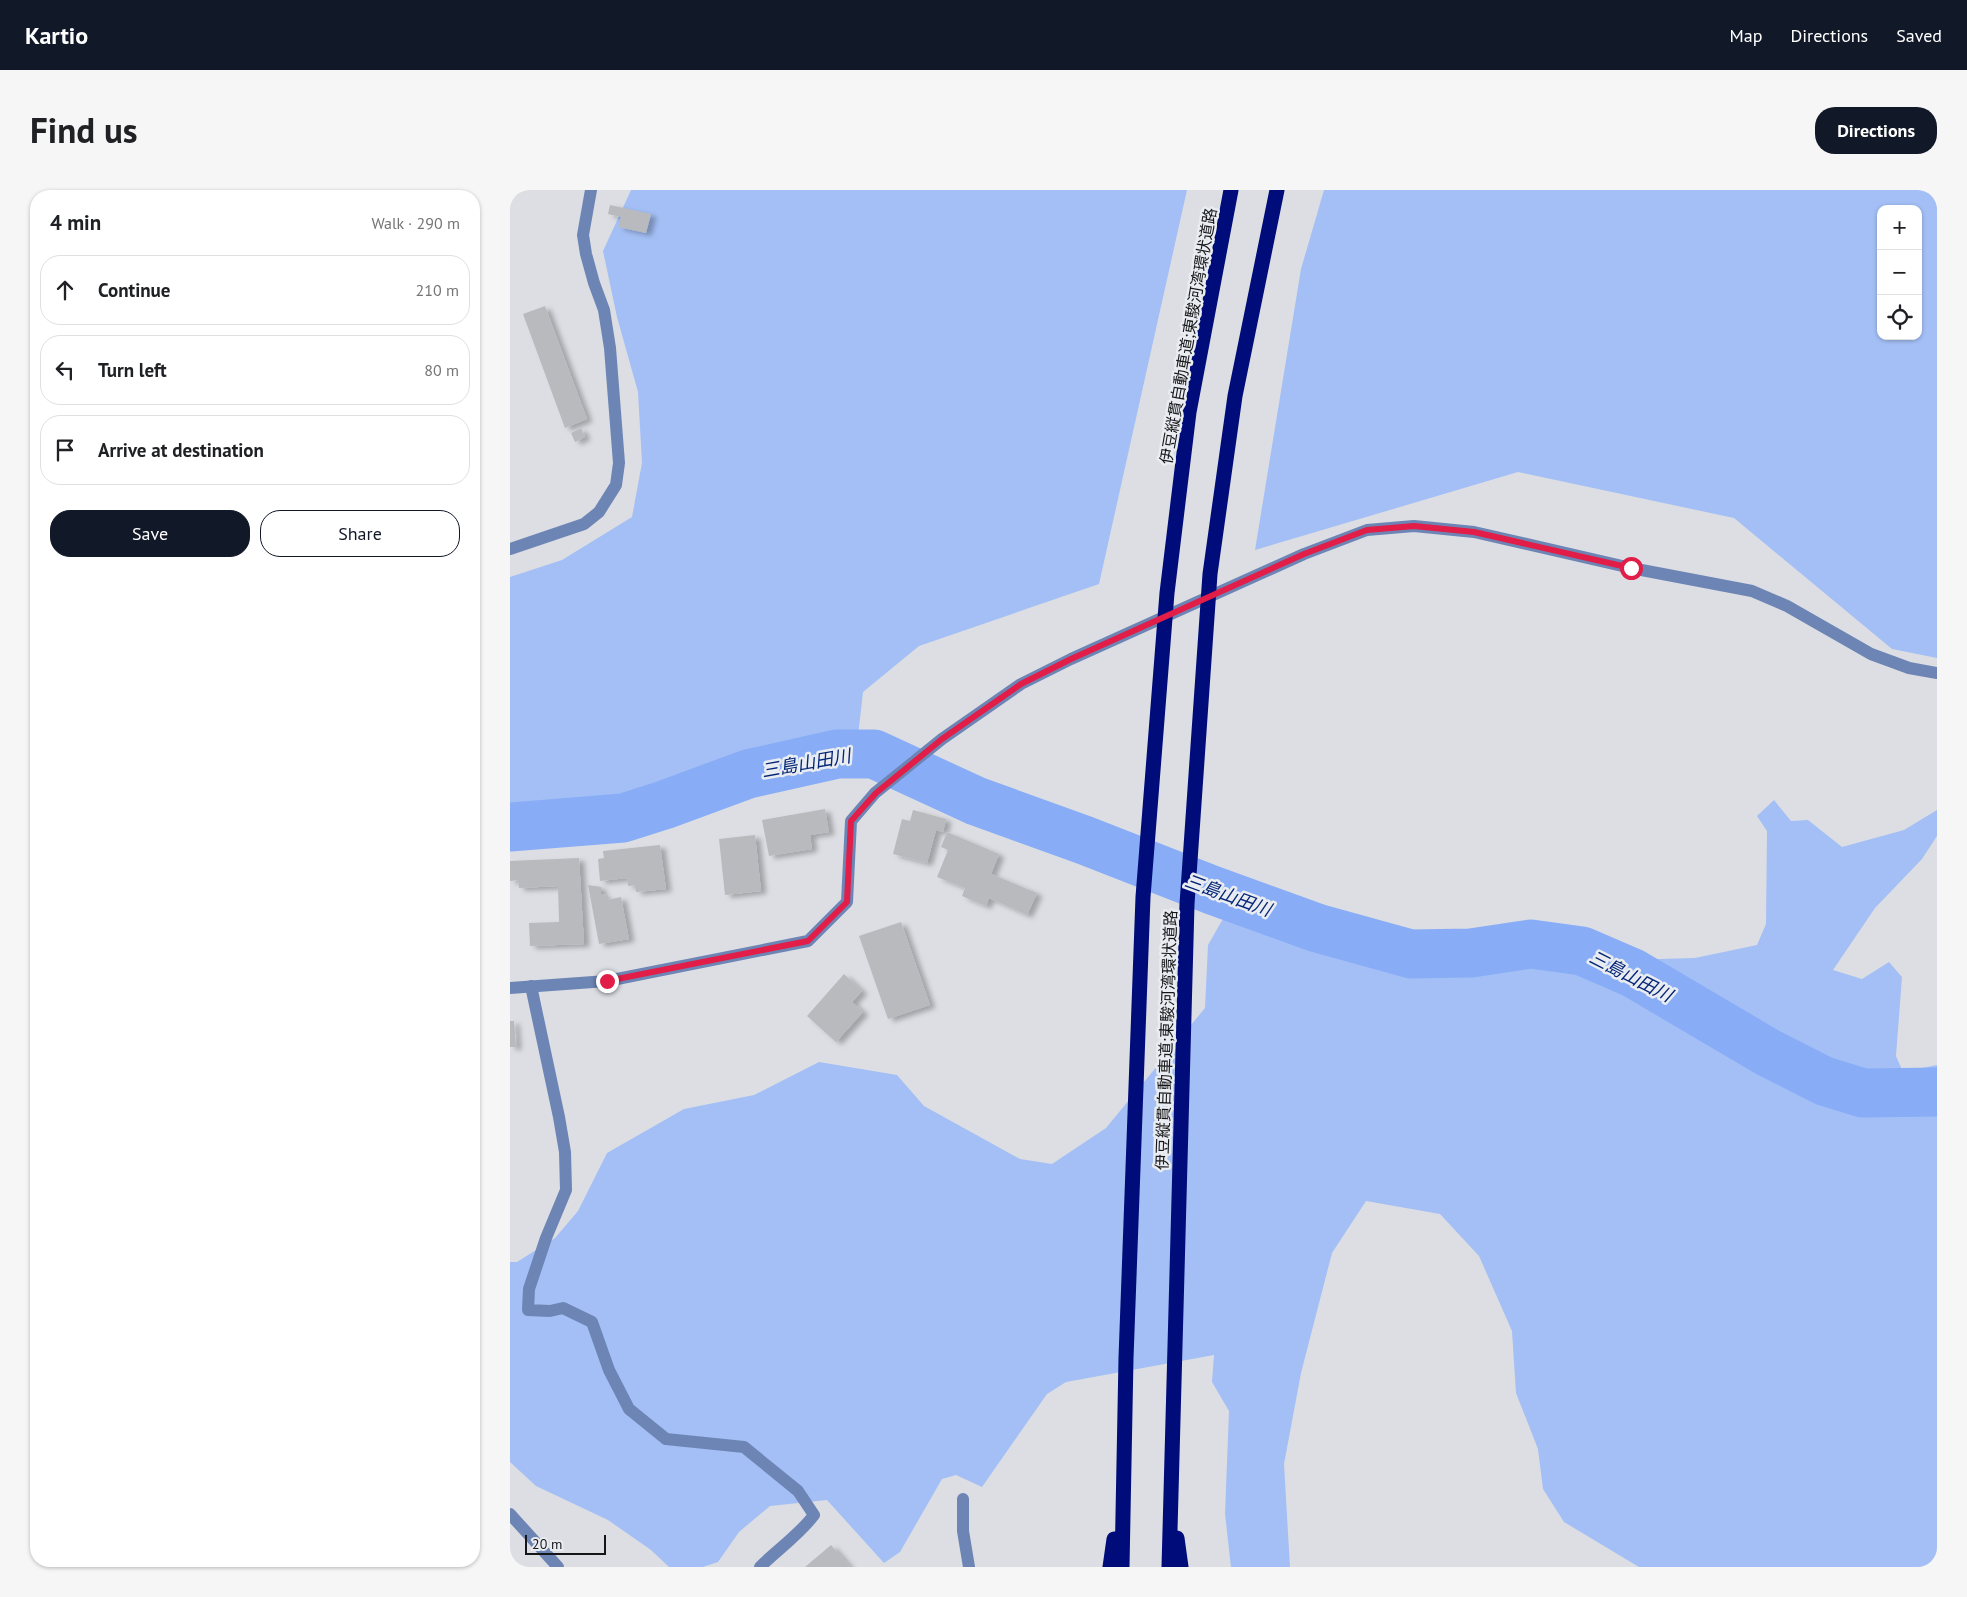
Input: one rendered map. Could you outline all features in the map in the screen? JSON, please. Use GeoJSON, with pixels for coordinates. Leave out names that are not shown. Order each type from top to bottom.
{"type":"FeatureCollection","features":[{"type":"Feature","properties":{"kind":"highway","name":"伊豆縦貫自動車道;東駿河湾環状道路"},"geometry":{"type":"LineString","coordinates":[[1122,1567],[1122,1486],[1126,1358],[1144,897],[1167,593],[1189,412],[1231,190]]}},
{"type":"Feature","properties":{"kind":"highway","name":"伊豆縦貫自動車道;東駿河湾環状道路"},"geometry":{"type":"LineString","coordinates":[[1169,1567],[1187,904],[1210,574],[1235,396],[1277,190]]}},
{"type":"Feature","properties":{"kind":"highway"},"geometry":{"type":"LineString","coordinates":[[1110,1567],[1122,1486]]}},
{"type":"Feature","properties":{"kind":"highway"},"geometry":{"type":"LineString","coordinates":[[1171,1490],[1181,1567]]}},
{"type":"Feature","properties":{"kind":"street"},"geometry":{"type":"LineString","coordinates":[[510,549],[584,524],[599,512],[608,501],[616,485],[619,463],[610,348],[604,310],[594,283],[583,235],[591,190]]}},
{"type":"Feature","properties":{"kind":"street"},"geometry":{"type":"LineString","coordinates":[[510,988],[607,981],[808,941],[847,902],[851,821],[876,793],[942,739],[1021,684],[1089,651],[1304,554],[1367,530],[1414,526],[1474,532],[1631,568],[1752,591],[1787,606],[1871,654],[1908,668],[1937,673]]}},
{"type":"Feature","properties":{"kind":"street"},"geometry":{"type":"LineString","coordinates":[[531,986],[559,1117],[565,1152],[566,1190],[546,1238],[529,1289],[528,1310],[550,1311],[563,1308],[592,1322],[609,1370],[629,1408],[666,1439],[744,1447],[798,1491],[814,1516],[804,1529],[777,1550],[760,1567]]}},
{"type":"Feature","properties":{"kind":"street"},"geometry":{"type":"LineString","coordinates":[[963,1500],[963,1530],[969,1567]]}},
{"type":"Feature","properties":{"kind":"street"},"geometry":{"type":"LineString","coordinates":[[510,1514],[558,1567]]}},
{"type":"Feature","properties":{"kind":"shaded area"},"geometry":{"type":"Polygon","coordinates":[[[631,190],[1187,190],[1099,584],[919,646],[863,692],[858,736],[762,761],[510,846],[510,577],[562,560],[632,517],[642,463],[638,392],[617,317],[603,251],[631,190]]]}},
{"type":"Feature","properties":{"kind":"shaded area"},"geometry":{"type":"Polygon","coordinates":[[[1324,190],[1937,190],[1937,658],[1892,649],[1734,518],[1518,472],[1255,550],[1301,269],[1324,190]]]}},
{"type":"Feature","properties":{"kind":"shaded area"},"geometry":{"type":"Polygon","coordinates":[[[1774,800],[1791,821],[1808,820],[1842,847],[1904,830],[1937,810],[1937,836],[1922,859],[1875,908],[1833,970],[1862,979],[1889,962],[1902,977],[1896,1056],[1903,1072],[1937,1065],[1937,1567],[1639,1567],[1564,1522],[1543,1489],[1538,1449],[1516,1393],[1512,1331],[1479,1256],[1440,1214],[1366,1201],[1332,1253],[1301,1373],[1284,1464],[1290,1567],[1231,1567],[1225,1514],[1229,1411],[1212,1382],[1214,1355],[1066,1382],[1047,1394],[982,1487],[956,1475],[942,1479],[900,1552],[884,1563],[827,1500],[770,1506],[739,1532],[718,1562],[703,1567],[669,1567],[651,1550],[608,1520],[536,1486],[510,1462],[510,1262],[517,1262],[555,1238],[578,1211],[607,1153],[684,1109],[754,1095],[819,1062],[897,1075],[924,1106],[1020,1159],[1052,1164],[1106,1128],[1205,1008],[1208,945],[1224,917],[1252,924],[1283,939],[1348,940],[1511,963],[1695,958],[1757,945],[1766,924],[1767,831],[1757,816],[1774,800]]]}},
{"type":"Feature","properties":{"kind":"building"},"geometry":{"type":"Polygon","coordinates":[[[610,205],[651,214],[646,233],[618,227],[621,217],[608,214],[610,205]]]}},
{"type":"Feature","properties":{"kind":"building"},"geometry":{"type":"Polygon","coordinates":[[[545,306],[587,419],[565,428],[523,314],[545,306]]]}},
{"type":"Feature","properties":{"kind":"building"},"geometry":{"type":"Polygon","coordinates":[[[581,428],[585,437],[575,442],[571,433],[581,428]]]}},
{"type":"Feature","properties":{"kind":"building"},"geometry":{"type":"Polygon","coordinates":[[[825,809],[829,832],[810,835],[812,849],[769,856],[762,820],[825,809]]]}},
{"type":"Feature","properties":{"kind":"building"},"geometry":{"type":"Polygon","coordinates":[[[913,810],[946,819],[943,832],[936,830],[927,863],[893,854],[902,819],[910,821],[913,810]]]}},
{"type":"Feature","properties":{"kind":"building"},"geometry":{"type":"Polygon","coordinates":[[[947,832],[999,854],[991,874],[1037,893],[1027,915],[989,898],[986,906],[962,896],[965,888],[937,877],[948,850],[941,847],[947,832]]]}},
{"type":"Feature","properties":{"kind":"building"},"geometry":{"type":"Polygon","coordinates":[[[755,835],[761,891],[725,895],[719,839],[755,835]]]}},
{"type":"Feature","properties":{"kind":"building"},"geometry":{"type":"Polygon","coordinates":[[[660,845],[666,889],[636,892],[635,885],[628,886],[627,878],[600,881],[598,859],[604,858],[603,851],[660,845]]]}},
{"type":"Feature","properties":{"kind":"building"},"geometry":{"type":"Polygon","coordinates":[[[579,858],[584,944],[530,946],[529,923],[559,922],[558,886],[519,888],[518,880],[510,881],[510,861],[579,858]]]}},
{"type":"Feature","properties":{"kind":"building"},"geometry":{"type":"Polygon","coordinates":[[[588,885],[601,887],[601,894],[605,895],[607,900],[621,897],[629,939],[599,944],[588,885]]]}},
{"type":"Feature","properties":{"kind":"building"},"geometry":{"type":"Polygon","coordinates":[[[901,922],[930,1005],[888,1019],[859,936],[901,922]]]}},
{"type":"Feature","properties":{"kind":"building"},"geometry":{"type":"Polygon","coordinates":[[[844,974],[862,991],[852,1002],[863,1012],[836,1042],[807,1016],[844,974]]]}},
{"type":"Feature","properties":{"kind":"building"},"geometry":{"type":"Polygon","coordinates":[[[510,1021],[514,1021],[516,1047],[510,1047],[510,1021]]]}},
{"type":"Feature","properties":{"kind":"building"},"geometry":{"type":"Polygon","coordinates":[[[831,1545],[850,1567],[805,1567],[831,1545]]]}},
{"type":"Feature","properties":{"kind":"waterway","name":"三島山田川"},"geometry":{"type":"LineString","coordinates":[[510,827],[623,818],[748,774],[837,754],[874,754],[976,801],[1317,928],[1411,954],[1471,953],[1531,944],[1582,951],[1633,973],[1767,1052],[1824,1081],[1863,1093],[1937,1092]]}},
{"type":"Feature","properties":{"kind":"route"},"geometry":{"type":"LineString","coordinates":[[607,981],[808,941],[847,902],[851,821],[876,793],[942,739],[1021,684],[1071,659],[1304,554],[1367,530],[1414,526],[1474,532],[1631,568]]}}]}
